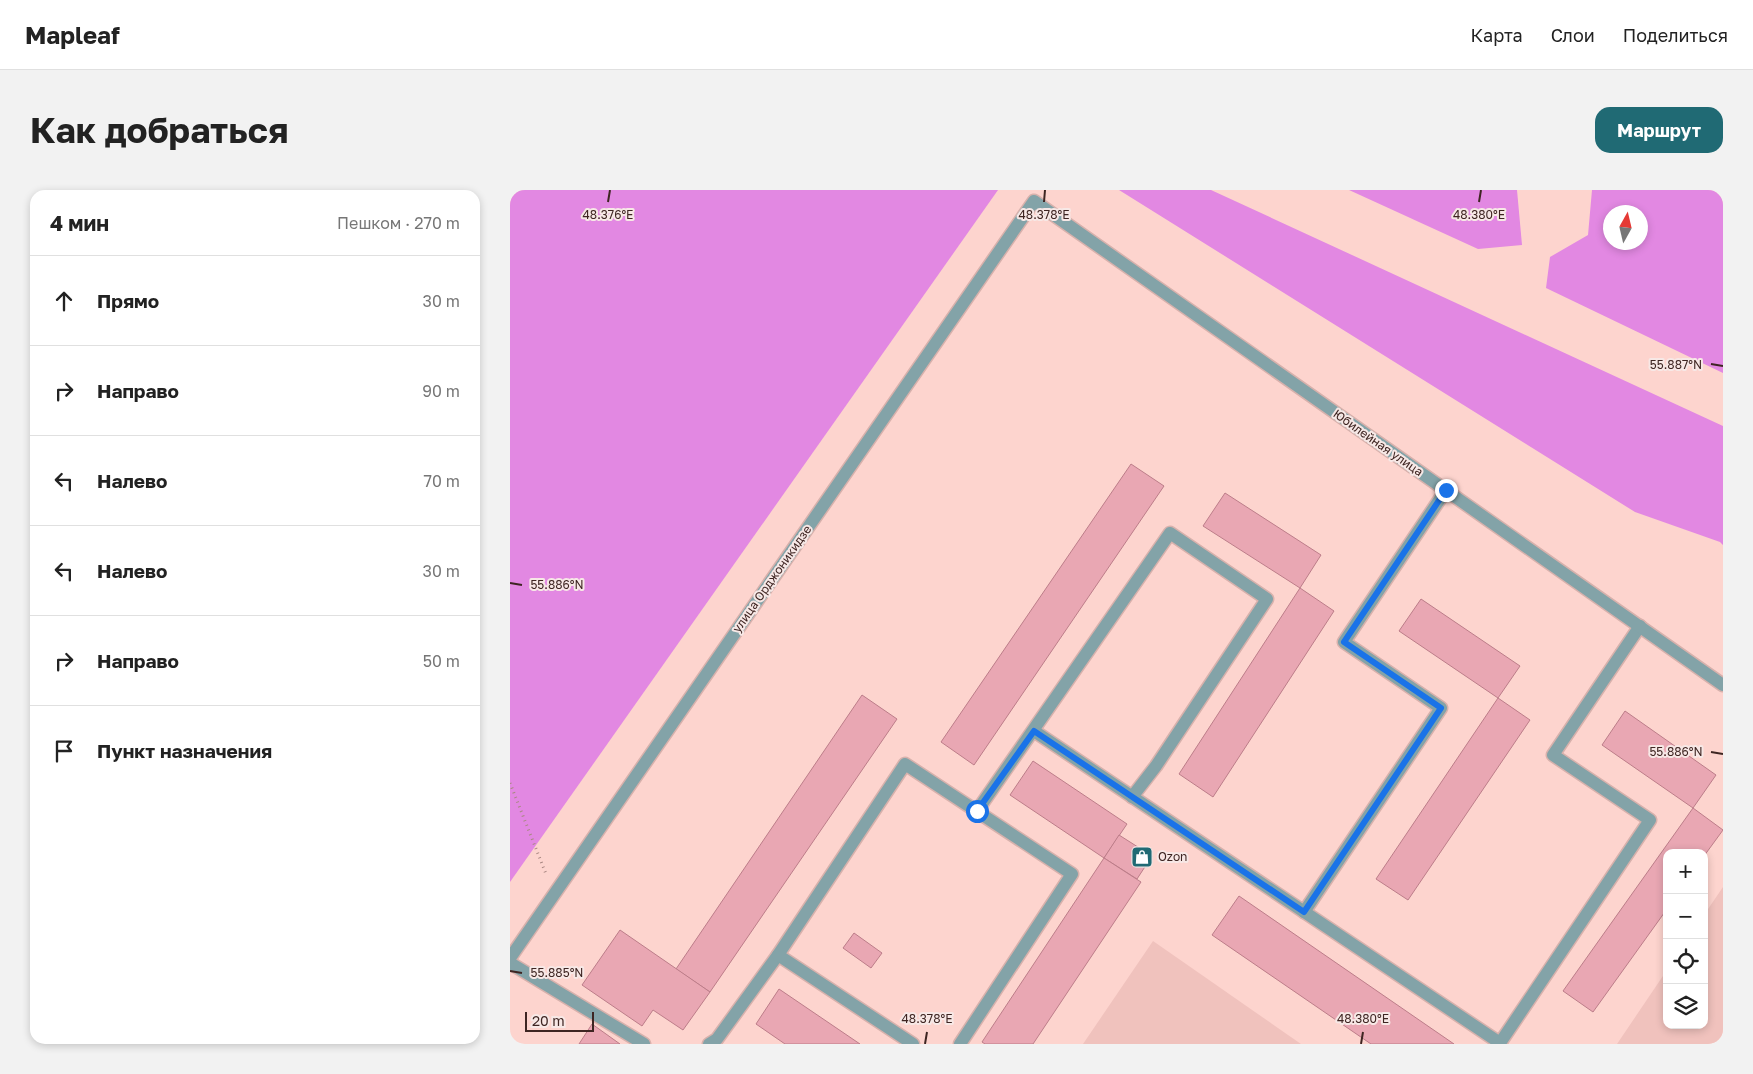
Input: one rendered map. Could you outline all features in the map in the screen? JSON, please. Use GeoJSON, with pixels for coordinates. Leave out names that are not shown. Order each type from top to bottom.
{"type":"FeatureCollection","features":[{"type":"Feature","properties":{"kind":"street","name":"Юбилейная улица"},"geometry":{"type":"LineString","coordinates":[[1034,201],[1723,684]]}},
{"type":"Feature","properties":{"kind":"street","name":"улица Орджоникидзе"},"geometry":{"type":"LineString","coordinates":[[510,958],[1034,201]]}},
{"type":"Feature","properties":{"kind":"street"},"geometry":{"type":"LineString","coordinates":[[1304,912],[1441,708],[1344,642],[1446,490]]}},
{"type":"Feature","properties":{"kind":"street"},"geometry":{"type":"LineString","coordinates":[[977,811],[1170,534],[1267,599],[1156,766],[1132,797]]}},
{"type":"Feature","properties":{"kind":"street"},"geometry":{"type":"LineString","coordinates":[[1034,731],[1500,1043],[1650,820],[1553,755],[1640,626]]}},
{"type":"Feature","properties":{"kind":"street"},"geometry":{"type":"LineString","coordinates":[[709,1044],[717,1040],[778,955],[905,764],[1072,874],[960,1044]]}},
{"type":"Feature","properties":{"kind":"street"},"geometry":{"type":"LineString","coordinates":[[778,955],[913,1044]]}},
{"type":"Feature","properties":{"kind":"street"},"geometry":{"type":"LineString","coordinates":[[510,963],[644,1044]]}},
{"type":"Feature","properties":{"kind":"path"},"geometry":{"type":"LineString","coordinates":[[510,783],[554,893]]}},
{"type":"Feature","properties":{"kind":"shaded area"},"geometry":{"type":"Polygon","coordinates":[[[510,190],[998,190],[510,882],[510,190]]]}},
{"type":"Feature","properties":{"kind":"shaded area"},"geometry":{"type":"Polygon","coordinates":[[[1119,190],[1211,190],[1723,426],[1723,545],[1720,542],[1635,512],[1119,190]]]}},
{"type":"Feature","properties":{"kind":"shaded area"},"geometry":{"type":"Polygon","coordinates":[[[1349,190],[1517,190],[1522,245],[1478,249],[1349,190]]]}},
{"type":"Feature","properties":{"kind":"shaded area"},"geometry":{"type":"Polygon","coordinates":[[[1592,190],[1723,190],[1723,373],[1546,288],[1550,257],[1588,235],[1592,190]]]}},
{"type":"Feature","properties":{"kind":"shaded area"},"geometry":{"type":"Polygon","coordinates":[[[1723,887],[1723,1044],[1617,1044],[1663,976],[1663,1029],[1708,1029],[1708,909],[1723,887]]]}},
{"type":"Feature","properties":{"kind":"shaded area"},"geometry":{"type":"Polygon","coordinates":[[[1153,941],[1301,1044],[1083,1044],[1153,941]]]}},
{"type":"Feature","properties":{"kind":"building"},"geometry":{"type":"Polygon","coordinates":[[[1131,464],[1164,486],[974,765],[941,742],[1131,464]]]}},
{"type":"Feature","properties":{"kind":"building"},"geometry":{"type":"Polygon","coordinates":[[[1225,493],[1321,555],[1300,588],[1203,526],[1225,493]]]}},
{"type":"Feature","properties":{"kind":"building"},"geometry":{"type":"Polygon","coordinates":[[[1300,588],[1334,611],[1213,797],[1179,774],[1300,588]]]}},
{"type":"Feature","properties":{"kind":"building"},"geometry":{"type":"Polygon","coordinates":[[[1421,599],[1520,666],[1498,698],[1399,631],[1421,599]]]}},
{"type":"Feature","properties":{"kind":"building"},"geometry":{"type":"Polygon","coordinates":[[[862,695],[897,719],[710,992],[676,969],[862,695]]]}},
{"type":"Feature","properties":{"kind":"building"},"geometry":{"type":"Polygon","coordinates":[[[1498,698],[1530,720],[1408,900],[1376,879],[1498,698]]]}},
{"type":"Feature","properties":{"kind":"building"},"geometry":{"type":"Polygon","coordinates":[[[1625,711],[1716,775],[1693,808],[1602,745],[1625,711]]]}},
{"type":"Feature","properties":{"kind":"building"},"geometry":{"type":"Polygon","coordinates":[[[1033,761],[1127,824],[1104,858],[1010,795],[1033,761]]]}},
{"type":"Feature","properties":{"kind":"building"},"geometry":{"type":"Polygon","coordinates":[[[1693,808],[1723,830],[1708,851],[1708,849],[1664,849],[1693,808]]]}},
{"type":"Feature","properties":{"kind":"building"},"geometry":{"type":"Polygon","coordinates":[[[1119,835],[1152,856],[1137,879],[1104,858],[1119,835]]]}},
{"type":"Feature","properties":{"kind":"building"},"geometry":{"type":"Polygon","coordinates":[[[1663,850],[1663,915],[1593,1012],[1563,991],[1663,850]]]}},
{"type":"Feature","properties":{"kind":"building"},"geometry":{"type":"Polygon","coordinates":[[[1104,858],[1141,882],[1033,1044],[985,1044],[982,1042],[1104,858]]]}},
{"type":"Feature","properties":{"kind":"building"},"geometry":{"type":"Polygon","coordinates":[[[1239,896],[1454,1044],[1371,1044],[1212,935],[1239,896]]]}},
{"type":"Feature","properties":{"kind":"building"},"geometry":{"type":"Polygon","coordinates":[[[620,930],[710,992],[683,1030],[653,1010],[642,1026],[582,985],[620,930]]]}},
{"type":"Feature","properties":{"kind":"building"},"geometry":{"type":"Polygon","coordinates":[[[854,933],[882,953],[871,968],[843,948],[854,933]]]}},
{"type":"Feature","properties":{"kind":"building"},"geometry":{"type":"Polygon","coordinates":[[[779,989],[860,1044],[785,1044],[756,1024],[779,989]]]}},
{"type":"Feature","properties":{"kind":"building"},"geometry":{"type":"Polygon","coordinates":[[[592,1024],[620,1044],[579,1044],[592,1024]]]}},
{"type":"Feature","properties":{"kind":"place","name":"Ozon"},"geometry":{"type":"Point","coordinates":[1142,857]}},
{"type":"Feature","properties":{"kind":"route"},"geometry":{"type":"LineString","coordinates":[[977,811],[1034,731],[1304,912],[1441,708],[1344,642],[1446,490]]}}]}
